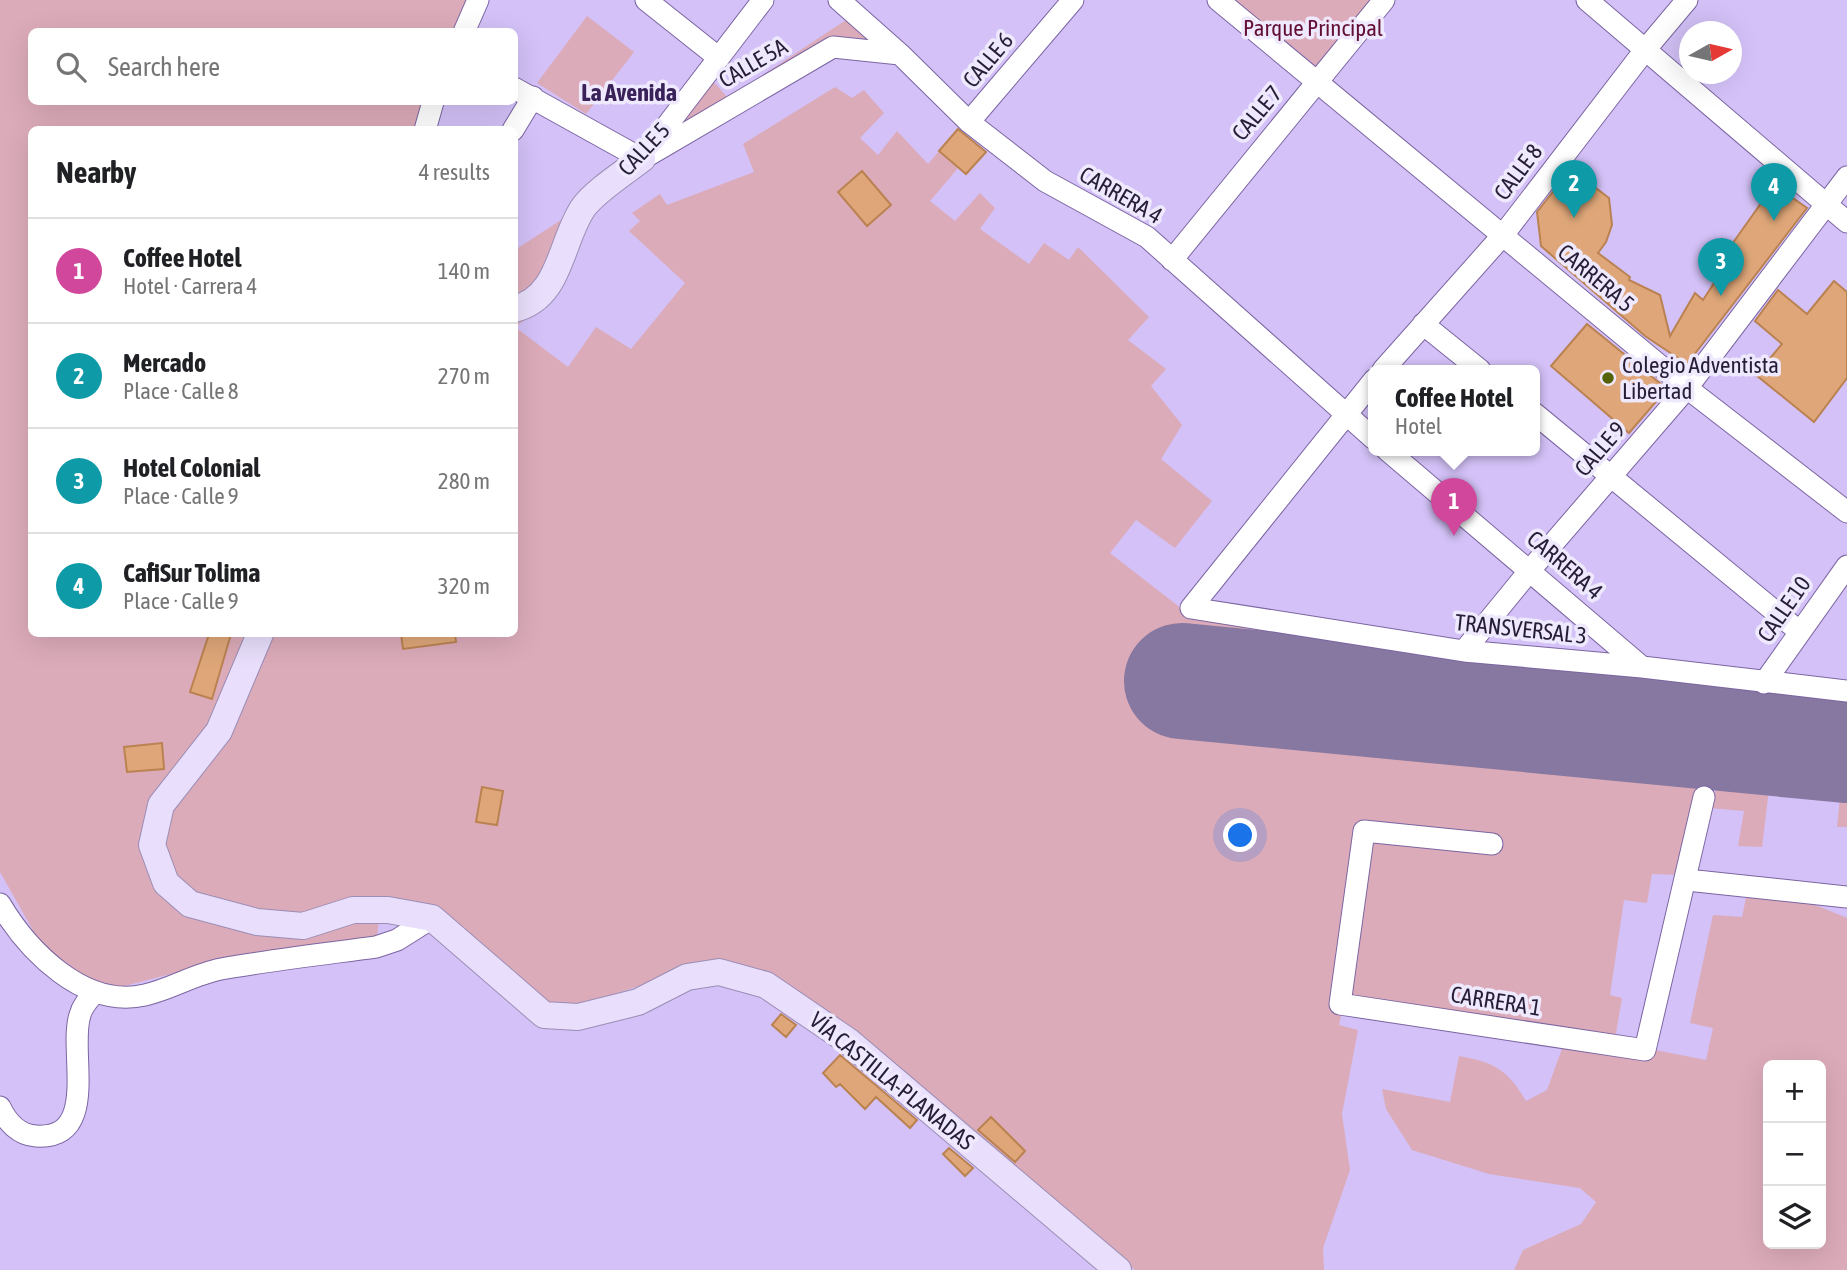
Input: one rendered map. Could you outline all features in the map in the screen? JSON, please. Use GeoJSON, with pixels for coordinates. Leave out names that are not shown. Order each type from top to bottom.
{"type":"FeatureCollection","features":[{"type":"Feature","properties":{"kind":"main road","name":"CALLE 5"},"geometry":{"type":"LineString","coordinates":[[524,305],[546,291],[583,207],[642,159]]}},
{"type":"Feature","properties":{"kind":"main road"},"geometry":{"type":"LineString","coordinates":[[259,637],[219,731],[161,806],[152,845],[166,883],[190,904],[257,922],[303,926],[353,910],[388,910],[432,918]]}},
{"type":"Feature","properties":{"kind":"main road","name":"VÍA CASTILLA-PLANADAS"},"geometry":{"type":"LineString","coordinates":[[432,918],[544,1015],[578,1017],[638,1002],[687,977],[719,972],[766,985],[848,1041],[1118,1270]]}},
{"type":"Feature","properties":{"kind":"street"},"geometry":{"type":"LineString","coordinates":[[466,28],[478,0]]}},
{"type":"Feature","properties":{"kind":"street"},"geometry":{"type":"LineString","coordinates":[[646,0],[719,58]]}},
{"type":"Feature","properties":{"kind":"street","name":"CALLE 5"},"geometry":{"type":"LineString","coordinates":[[642,159],[763,0]]}},
{"type":"Feature","properties":{"kind":"street","name":"CARRERA 4"},"geometry":{"type":"LineString","coordinates":[[839,0],[970,122],[1045,181],[1147,237],[1368,434]]}},
{"type":"Feature","properties":{"kind":"street","name":"CALLE 6"},"geometry":{"type":"LineString","coordinates":[[970,122],[1073,0]]}},
{"type":"Feature","properties":{"kind":"street","name":"CARRERA 5"},"geometry":{"type":"LineString","coordinates":[[1219,0],[1687,388],[1847,512]]}},
{"type":"Feature","properties":{"kind":"street","name":"CALLE 7"},"geometry":{"type":"LineString","coordinates":[[1172,260],[1195,228],[1384,0]]}},
{"type":"Feature","properties":{"kind":"street"},"geometry":{"type":"LineString","coordinates":[[1587,0],[1847,222]]}},
{"type":"Feature","properties":{"kind":"street","name":"CALLE 8"},"geometry":{"type":"LineString","coordinates":[[1387,365],[1503,235],[1645,50],[1687,0]]}},
{"type":"Feature","properties":{"kind":"street","name":"CALLE 5A"},"geometry":{"type":"LineString","coordinates":[[642,159],[833,47],[900,54]]}},
{"type":"Feature","properties":{"kind":"street"},"geometry":{"type":"LineString","coordinates":[[514,126],[524,92],[642,159]]}},
{"type":"Feature","properties":{"kind":"street"},"geometry":{"type":"LineString","coordinates":[[426,126],[432,105]]}},
{"type":"Feature","properties":{"kind":"street","name":"CALLE 9"},"geometry":{"type":"LineString","coordinates":[[1464,651],[1687,388],[1847,177]]}},
{"type":"Feature","properties":{"kind":"street"},"geometry":{"type":"LineString","coordinates":[[1147,237],[1195,228]]}},
{"type":"Feature","properties":{"kind":"street"},"geometry":{"type":"LineString","coordinates":[[1423,324],[1474,365]]}},
{"type":"Feature","properties":{"kind":"street"},"geometry":{"type":"LineString","coordinates":[[1343,414],[1368,387]]}},
{"type":"Feature","properties":{"kind":"street","name":"TRANSVERSAL 3"},"geometry":{"type":"LineString","coordinates":[[1343,414],[1191,608],[1464,651],[1642,667],[1847,691]]}},
{"type":"Feature","properties":{"kind":"street"},"geometry":{"type":"LineString","coordinates":[[1540,417],[1800,632]]}},
{"type":"Feature","properties":{"kind":"street","name":"CARRERA 4"},"geometry":{"type":"LineString","coordinates":[[1394,456],[1531,569],[1642,667]]}},
{"type":"Feature","properties":{"kind":"street","name":"CALLE 10"},"geometry":{"type":"LineString","coordinates":[[1764,683],[1847,566]]}},
{"type":"Feature","properties":{"kind":"street"},"geometry":{"type":"LineString","coordinates":[[1704,797],[1687,880],[1847,897]]}},
{"type":"Feature","properties":{"kind":"street","name":"CARRERA 1"},"geometry":{"type":"LineString","coordinates":[[1492,844],[1364,831],[1340,1004],[1645,1050],[1687,880]]}},
{"type":"Feature","properties":{"kind":"street"},"geometry":{"type":"LineString","coordinates":[[0,904],[18,934],[64,975],[94,992],[121,998],[145,995],[218,970],[376,947],[397,940],[432,918]]}},
{"type":"Feature","properties":{"kind":"street"},"geometry":{"type":"LineString","coordinates":[[0,1107],[18,1131],[32,1136],[47,1136],[68,1125],[79,1097],[76,1055],[80,1014],[94,992]]}},
{"type":"Feature","properties":{"kind":"green space"},"geometry":{"type":"Polygon","coordinates":[[[0,0],[470,0],[458,28],[28,28],[28,105],[426,105],[420,126],[28,126],[28,637],[251,637],[215,725],[147,844],[189,910],[379,919],[377,938],[229,959],[113,989],[66,968],[35,934],[0,872],[0,0]]]}},
{"type":"Feature","properties":{"kind":"green space","name":"Parque Principal"},"geometry":{"type":"Polygon","coordinates":[[[1235,0],[1372,0],[1317,67],[1235,0]]]}},
{"type":"Feature","properties":{"kind":"green space"},"geometry":{"type":"Polygon","coordinates":[[[587,16],[634,52],[586,114],[537,83],[587,16]]]}},
{"type":"Feature","properties":{"kind":"green space"},"geometry":{"type":"Polygon","coordinates":[[[849,18],[886,47],[829,40],[660,142],[712,80],[728,98],[849,18]]]}},
{"type":"Feature","properties":{"kind":"green space"},"geometry":{"type":"Polygon","coordinates":[[[835,87],[852,98],[864,90],[884,113],[860,138],[878,155],[897,131],[928,164],[939,151],[958,168],[930,201],[955,221],[980,193],[995,208],[980,229],[1029,264],[1044,243],[1069,260],[1078,247],[1149,317],[1128,340],[1166,369],[1151,386],[1182,425],[1161,459],[1212,501],[1175,548],[1136,520],[1110,553],[1182,609],[1847,694],[1847,827],[1837,827],[1841,788],[1770,781],[1762,847],[1738,846],[1744,811],[1709,808],[1717,786],[1699,783],[1679,875],[1652,874],[1647,903],[1624,900],[1610,995],[1622,998],[1615,1039],[1343,1006],[1339,1025],[1358,1030],[1342,1114],[1350,1170],[1323,1248],[1324,1270],[1135,1270],[856,1036],[776,975],[721,968],[685,970],[578,1007],[547,1004],[435,910],[306,913],[263,911],[194,895],[174,881],[163,844],[170,808],[264,637],[518,637],[518,329],[568,367],[596,327],[631,349],[685,283],[629,231],[640,221],[632,213],[660,194],[667,205],[754,172],[743,144],[835,87]]]}},
{"type":"Feature","properties":{"kind":"green space"},"geometry":{"type":"Polygon","coordinates":[[[564,218],[531,293],[518,295],[518,248],[564,218]]]}},
{"type":"Feature","properties":{"kind":"green space"},"geometry":{"type":"Polygon","coordinates":[[[532,315],[518,325],[518,317],[532,315]]]}},
{"type":"Feature","properties":{"kind":"green space"},"geometry":{"type":"Polygon","coordinates":[[[1747,893],[1806,901],[1847,918],[1847,1270],[1514,1270],[1523,1250],[1581,1224],[1596,1202],[1580,1188],[1489,1174],[1412,1150],[1386,1109],[1382,1089],[1450,1102],[1459,1056],[1482,1061],[1499,1069],[1513,1082],[1526,1101],[1547,1090],[1563,1046],[1655,1050],[1706,1060],[1713,1028],[1690,1023],[1713,915],[1742,917],[1747,893]]]}},
{"type":"Feature","properties":{"kind":"building"},"geometry":{"type":"Polygon","coordinates":[[[958,129],[986,152],[966,174],[939,151],[958,129]]]}},
{"type":"Feature","properties":{"kind":"building"},"geometry":{"type":"Polygon","coordinates":[[[1571,169],[1609,198],[1612,225],[1606,242],[1598,253],[1630,277],[1629,280],[1660,295],[1670,336],[1695,293],[1703,300],[1720,274],[1703,261],[1722,239],[1730,247],[1774,185],[1807,208],[1687,364],[1645,336],[1541,246],[1537,212],[1571,169]]]}},
{"type":"Feature","properties":{"kind":"building"},"geometry":{"type":"Polygon","coordinates":[[[862,171],[891,205],[867,226],[838,192],[862,171]]]}},
{"type":"Feature","properties":{"kind":"building"},"geometry":{"type":"Polygon","coordinates":[[[1834,281],[1847,292],[1847,378],[1814,422],[1756,375],[1782,344],[1755,321],[1778,290],[1807,314],[1834,281]]]}},
{"type":"Feature","properties":{"kind":"building","name":"Colegio Adventista Libertad"},"geometry":{"type":"Polygon","coordinates":[[[1587,324],[1667,389],[1629,433],[1551,366],[1587,324]]]}},
{"type":"Feature","properties":{"kind":"building"},"geometry":{"type":"Polygon","coordinates":[[[208,637],[230,637],[212,699],[190,692],[208,637]]]}},
{"type":"Feature","properties":{"kind":"building"},"geometry":{"type":"Polygon","coordinates":[[[401,637],[455,637],[456,642],[403,649],[401,637]]]}},
{"type":"Feature","properties":{"kind":"building"},"geometry":{"type":"Polygon","coordinates":[[[162,743],[164,769],[127,772],[124,747],[162,743]]]}},
{"type":"Feature","properties":{"kind":"building"},"geometry":{"type":"Polygon","coordinates":[[[482,787],[503,791],[497,825],[476,822],[482,787]]]}},
{"type":"Feature","properties":{"kind":"building"},"geometry":{"type":"Polygon","coordinates":[[[781,1014],[796,1025],[786,1037],[772,1025],[781,1014]]]}},
{"type":"Feature","properties":{"kind":"building"},"geometry":{"type":"Polygon","coordinates":[[[840,1055],[917,1120],[910,1128],[876,1097],[865,1109],[840,1084],[836,1087],[823,1073],[840,1055]]]}},
{"type":"Feature","properties":{"kind":"building"},"geometry":{"type":"Polygon","coordinates":[[[991,1117],[1025,1151],[1015,1162],[978,1130],[991,1117]]]}},
{"type":"Feature","properties":{"kind":"building"},"geometry":{"type":"Polygon","coordinates":[[[949,1148],[973,1168],[965,1176],[943,1154],[949,1148]]]}},
{"type":"Feature","properties":{"kind":"runway"},"geometry":{"type":"LineString","coordinates":[[1182,681],[1847,745]]}},
{"type":"Feature","properties":{"kind":"place","name":"Mercado"},"geometry":{"type":"Point","coordinates":[1574,218]}},
{"type":"Feature","properties":{"kind":"place","name":"CafiSur Tolima"},"geometry":{"type":"Point","coordinates":[1774,221]}},
{"type":"Feature","properties":{"kind":"place","name":"Hotel Colonial"},"geometry":{"type":"Point","coordinates":[1721,296]}},
{"type":"Feature","properties":{"kind":"place","name":"Colegio Adventista Libertad"},"geometry":{"type":"Point","coordinates":[1608,378]}},
{"type":"Feature","properties":{"kind":"place","name":"Coffee Hotel"},"geometry":{"type":"Point","coordinates":[1454,536]}},
{"type":"Feature","properties":{"kind":"district","name":"La Avenida"},"geometry":{"type":"Point","coordinates":[629,93]}}]}
